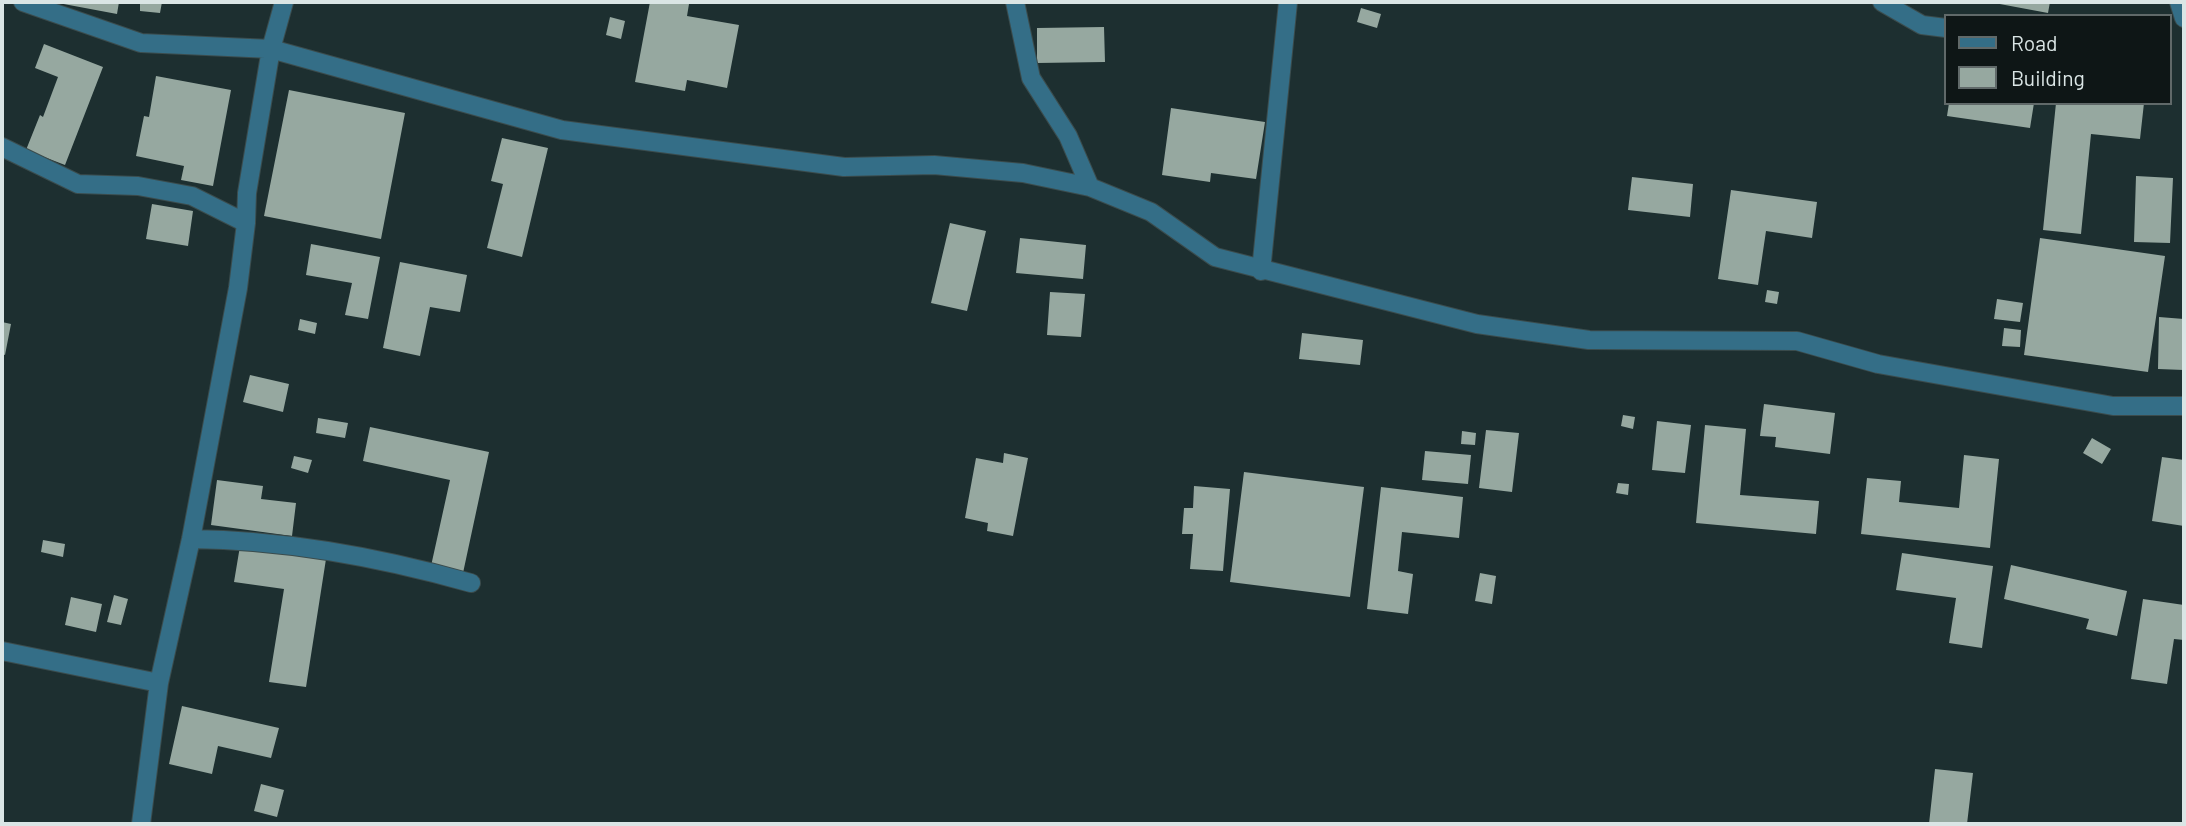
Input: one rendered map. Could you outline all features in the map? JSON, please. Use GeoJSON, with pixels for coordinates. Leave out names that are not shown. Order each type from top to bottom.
{"type":"FeatureCollection","features":[{"type":"Feature","properties":{"kind":"street"},"geometry":{"type":"LineString","coordinates":[[23,2],[141,43],[271,49],[562,130],[844,167],[934,165],[1023,173],[1090,187],[1151,212],[1215,257],[1261,271],[1477,324],[1589,340],[1797,341],[1878,364],[2113,406],[2184,406]]}},
{"type":"Feature","properties":{"kind":"street"},"geometry":{"type":"LineString","coordinates":[[141,824],[159,683],[191,539],[238,288],[247,193],[271,49],[284,2]]}},
{"type":"Feature","properties":{"kind":"street"},"geometry":{"type":"LineString","coordinates":[[1015,2],[1031,78],[1068,136],[1090,187]]}},
{"type":"Feature","properties":{"kind":"street"},"geometry":{"type":"LineString","coordinates":[[1261,271],[1288,2]]}},
{"type":"Feature","properties":{"kind":"street"},"geometry":{"type":"LineString","coordinates":[[1882,2],[1922,25],[1944,28]]}},
{"type":"Feature","properties":{"kind":"street"},"geometry":{"type":"LineString","coordinates":[[2,147],[78,184],[138,186],[192,196],[246,223]]}},
{"type":"Feature","properties":{"kind":"street"},"geometry":{"type":"LineString","coordinates":[[191,539],[244,540],[336,552],[402,564],[471,583]]}},
{"type":"Feature","properties":{"kind":"street"},"geometry":{"type":"LineString","coordinates":[[2,651],[159,683]]}},
{"type":"Feature","properties":{"kind":"building"},"geometry":{"type":"Polygon","coordinates":[[[53,2],[119,2],[117,14],[53,2]]]}},
{"type":"Feature","properties":{"kind":"building"},"geometry":{"type":"Polygon","coordinates":[[[140,2],[162,2],[160,13],[140,11],[140,2]]]}},
{"type":"Feature","properties":{"kind":"building"},"geometry":{"type":"Polygon","coordinates":[[[650,2],[689,4],[687,16],[739,25],[727,88],[687,80],[685,91],[635,82],[650,2]]]}},
{"type":"Feature","properties":{"kind":"building"},"geometry":{"type":"Polygon","coordinates":[[[1989,2],[2050,2],[2048,13],[1989,2]]]}},
{"type":"Feature","properties":{"kind":"building"},"geometry":{"type":"Polygon","coordinates":[[[1361,8],[1381,14],[1377,28],[1357,22],[1361,8]]]}},
{"type":"Feature","properties":{"kind":"building"},"geometry":{"type":"Polygon","coordinates":[[[610,17],[625,21],[621,39],[606,35],[610,17]]]}},
{"type":"Feature","properties":{"kind":"building"},"geometry":{"type":"Polygon","coordinates":[[[1104,27],[1105,62],[1037,63],[1037,28],[1104,27]]]}},
{"type":"Feature","properties":{"kind":"building"},"geometry":{"type":"Polygon","coordinates":[[[44,44],[103,67],[65,165],[26,150],[40,115],[43,117],[58,77],[35,68],[44,44]]]}},
{"type":"Feature","properties":{"kind":"building"},"geometry":{"type":"Polygon","coordinates":[[[156,76],[231,90],[213,186],[181,180],[184,166],[136,156],[144,116],[149,117],[156,76]]]}},
{"type":"Feature","properties":{"kind":"building"},"geometry":{"type":"Polygon","coordinates":[[[289,90],[405,113],[381,239],[264,216],[289,90]]]}},
{"type":"Feature","properties":{"kind":"building"},"geometry":{"type":"Polygon","coordinates":[[[1949,105],[2034,105],[2030,128],[1947,116],[1949,105]]]}},
{"type":"Feature","properties":{"kind":"building"},"geometry":{"type":"Polygon","coordinates":[[[2056,105],[2144,105],[2140,139],[2091,134],[2081,234],[2043,230],[2056,105]]]}},
{"type":"Feature","properties":{"kind":"building"},"geometry":{"type":"Polygon","coordinates":[[[1171,108],[1265,122],[1256,179],[1211,173],[1210,182],[1162,175],[1171,108]]]}},
{"type":"Feature","properties":{"kind":"building"},"geometry":{"type":"Polygon","coordinates":[[[502,138],[548,148],[522,257],[487,248],[503,184],[491,181],[502,138]]]}},
{"type":"Feature","properties":{"kind":"building"},"geometry":{"type":"Polygon","coordinates":[[[2136,176],[2173,178],[2170,243],[2134,242],[2136,176]]]}},
{"type":"Feature","properties":{"kind":"building"},"geometry":{"type":"Polygon","coordinates":[[[1632,177],[1693,184],[1690,217],[1628,210],[1632,177]]]}},
{"type":"Feature","properties":{"kind":"building"},"geometry":{"type":"Polygon","coordinates":[[[1731,190],[1817,202],[1812,238],[1766,231],[1758,285],[1718,279],[1731,190]]]}},
{"type":"Feature","properties":{"kind":"building"},"geometry":{"type":"Polygon","coordinates":[[[152,204],[193,211],[188,246],[146,239],[152,204]]]}},
{"type":"Feature","properties":{"kind":"building"},"geometry":{"type":"Polygon","coordinates":[[[950,223],[986,231],[967,311],[931,303],[950,223]]]}},
{"type":"Feature","properties":{"kind":"building"},"geometry":{"type":"Polygon","coordinates":[[[1020,238],[1086,245],[1083,279],[1016,273],[1020,238]]]}},
{"type":"Feature","properties":{"kind":"building"},"geometry":{"type":"Polygon","coordinates":[[[2040,238],[2165,256],[2148,372],[2024,355],[2040,238]]]}},
{"type":"Feature","properties":{"kind":"building"},"geometry":{"type":"Polygon","coordinates":[[[311,244],[380,257],[368,319],[345,315],[352,283],[306,275],[311,244]]]}},
{"type":"Feature","properties":{"kind":"building"},"geometry":{"type":"Polygon","coordinates":[[[400,262],[467,275],[460,312],[430,307],[420,356],[383,348],[400,262]]]}},
{"type":"Feature","properties":{"kind":"building"},"geometry":{"type":"Polygon","coordinates":[[[1767,290],[1779,292],[1777,304],[1765,302],[1767,290]]]}},
{"type":"Feature","properties":{"kind":"building"},"geometry":{"type":"Polygon","coordinates":[[[1050,292],[1085,294],[1081,337],[1047,335],[1050,292]]]}},
{"type":"Feature","properties":{"kind":"building"},"geometry":{"type":"Polygon","coordinates":[[[1997,299],[2023,303],[2020,322],[1994,319],[1997,299]]]}},
{"type":"Feature","properties":{"kind":"building"},"geometry":{"type":"Polygon","coordinates":[[[2159,317],[2184,319],[2184,370],[2158,369],[2159,317]]]}},
{"type":"Feature","properties":{"kind":"building"},"geometry":{"type":"Polygon","coordinates":[[[300,319],[317,323],[315,334],[298,330],[300,319]]]}},
{"type":"Feature","properties":{"kind":"building"},"geometry":{"type":"Polygon","coordinates":[[[2,322],[11,324],[5,355],[2,354],[2,322]]]}},
{"type":"Feature","properties":{"kind":"building"},"geometry":{"type":"Polygon","coordinates":[[[2004,328],[2021,330],[2020,347],[2002,346],[2004,328]]]}},
{"type":"Feature","properties":{"kind":"building"},"geometry":{"type":"Polygon","coordinates":[[[1302,333],[1363,340],[1360,365],[1299,359],[1302,333]]]}},
{"type":"Feature","properties":{"kind":"building"},"geometry":{"type":"Polygon","coordinates":[[[250,375],[289,384],[283,412],[243,402],[250,375]]]}},
{"type":"Feature","properties":{"kind":"building"},"geometry":{"type":"Polygon","coordinates":[[[1764,404],[1835,413],[1830,454],[1775,447],[1776,437],[1760,436],[1764,404]]]}},
{"type":"Feature","properties":{"kind":"building"},"geometry":{"type":"Polygon","coordinates":[[[1623,415],[1635,417],[1633,429],[1621,426],[1623,415]]]}},
{"type":"Feature","properties":{"kind":"building"},"geometry":{"type":"Polygon","coordinates":[[[318,418],[348,423],[345,438],[316,433],[318,418]]]}},
{"type":"Feature","properties":{"kind":"building"},"geometry":{"type":"Polygon","coordinates":[[[1657,421],[1691,425],[1685,473],[1652,470],[1657,421]]]}},
{"type":"Feature","properties":{"kind":"building"},"geometry":{"type":"Polygon","coordinates":[[[1705,425],[1746,429],[1740,495],[1819,501],[1816,534],[1696,523],[1705,425]]]}},
{"type":"Feature","properties":{"kind":"building"},"geometry":{"type":"Polygon","coordinates":[[[370,427],[489,452],[463,573],[431,566],[450,480],[363,461],[370,427]]]}},
{"type":"Feature","properties":{"kind":"building"},"geometry":{"type":"Polygon","coordinates":[[[1486,430],[1519,433],[1512,492],[1479,488],[1486,430]]]}},
{"type":"Feature","properties":{"kind":"building"},"geometry":{"type":"Polygon","coordinates":[[[1462,431],[1476,433],[1475,445],[1461,444],[1462,431]]]}},
{"type":"Feature","properties":{"kind":"building"},"geometry":{"type":"Polygon","coordinates":[[[2092,438],[2111,449],[2102,464],[2083,453],[2092,438]]]}},
{"type":"Feature","properties":{"kind":"building"},"geometry":{"type":"Polygon","coordinates":[[[1425,451],[1471,455],[1468,484],[1422,480],[1425,451]]]}},
{"type":"Feature","properties":{"kind":"building"},"geometry":{"type":"Polygon","coordinates":[[[1004,453],[1028,458],[1013,536],[987,531],[988,523],[965,518],[976,458],[1003,463],[1004,453]]]}},
{"type":"Feature","properties":{"kind":"building"},"geometry":{"type":"Polygon","coordinates":[[[1964,455],[1999,459],[1990,548],[1861,534],[1867,478],[1901,481],[1899,502],[1959,508],[1964,455]]]}},
{"type":"Feature","properties":{"kind":"building"},"geometry":{"type":"Polygon","coordinates":[[[294,456],[312,460],[308,473],[291,468],[294,456]]]}},
{"type":"Feature","properties":{"kind":"building"},"geometry":{"type":"Polygon","coordinates":[[[2162,457],[2184,460],[2184,526],[2152,521],[2162,457]]]}},
{"type":"Feature","properties":{"kind":"building"},"geometry":{"type":"Polygon","coordinates":[[[1244,472],[1364,487],[1350,597],[1230,582],[1244,472]]]}},
{"type":"Feature","properties":{"kind":"building"},"geometry":{"type":"Polygon","coordinates":[[[217,480],[263,486],[261,499],[296,503],[292,536],[211,525],[217,480]]]}},
{"type":"Feature","properties":{"kind":"building"},"geometry":{"type":"Polygon","coordinates":[[[1618,483],[1629,484],[1628,495],[1616,493],[1618,483]]]}},
{"type":"Feature","properties":{"kind":"building"},"geometry":{"type":"Polygon","coordinates":[[[1194,486],[1230,489],[1223,571],[1190,569],[1193,534],[1182,534],[1184,508],[1193,508],[1194,486]]]}},
{"type":"Feature","properties":{"kind":"building"},"geometry":{"type":"Polygon","coordinates":[[[1381,487],[1463,497],[1459,538],[1402,532],[1398,571],[1413,574],[1408,614],[1367,609],[1381,487]]]}},
{"type":"Feature","properties":{"kind":"building"},"geometry":{"type":"Polygon","coordinates":[[[43,540],[65,544],[63,557],[41,552],[43,540]]]}},
{"type":"Feature","properties":{"kind":"building"},"geometry":{"type":"Polygon","coordinates":[[[240,546],[326,559],[306,687],[269,682],[284,589],[234,582],[240,546]]]}},
{"type":"Feature","properties":{"kind":"building"},"geometry":{"type":"Polygon","coordinates":[[[1902,553],[1993,566],[1982,648],[1949,643],[1956,598],[1896,590],[1902,553]]]}},
{"type":"Feature","properties":{"kind":"building"},"geometry":{"type":"Polygon","coordinates":[[[2011,565],[2127,591],[2117,636],[2086,629],[2089,619],[2004,599],[2011,565]]]}},
{"type":"Feature","properties":{"kind":"building"},"geometry":{"type":"Polygon","coordinates":[[[1480,573],[1496,576],[1492,604],[1475,601],[1480,573]]]}},
{"type":"Feature","properties":{"kind":"building"},"geometry":{"type":"Polygon","coordinates":[[[114,595],[128,599],[121,625],[107,622],[114,595]]]}},
{"type":"Feature","properties":{"kind":"building"},"geometry":{"type":"Polygon","coordinates":[[[71,597],[102,604],[96,632],[65,625],[71,597]]]}},
{"type":"Feature","properties":{"kind":"building"},"geometry":{"type":"Polygon","coordinates":[[[2143,599],[2184,605],[2184,640],[2174,639],[2167,684],[2131,679],[2143,599]]]}},
{"type":"Feature","properties":{"kind":"building"},"geometry":{"type":"Polygon","coordinates":[[[182,706],[279,728],[271,758],[218,746],[212,774],[169,764],[182,706]]]}},
{"type":"Feature","properties":{"kind":"building"},"geometry":{"type":"Polygon","coordinates":[[[1935,769],[1973,773],[1967,824],[1929,824],[1935,769]]]}},
{"type":"Feature","properties":{"kind":"building"},"geometry":{"type":"Polygon","coordinates":[[[261,784],[284,790],[277,817],[254,811],[261,784]]]}}]}
